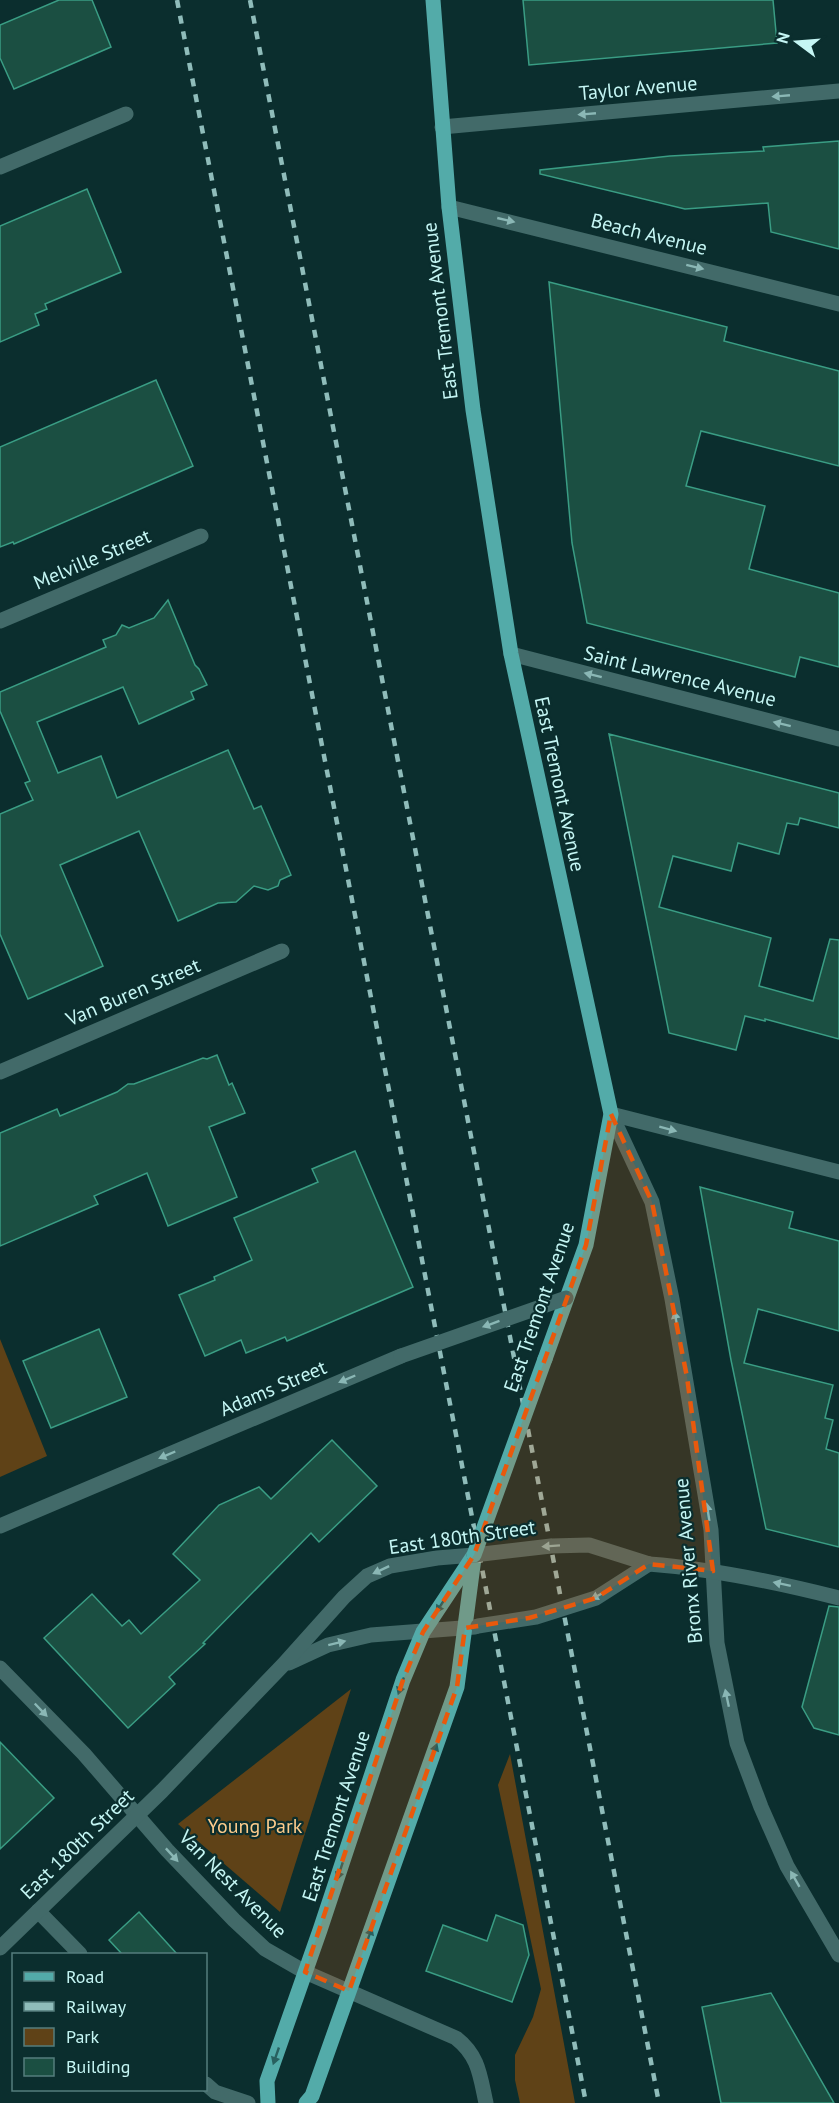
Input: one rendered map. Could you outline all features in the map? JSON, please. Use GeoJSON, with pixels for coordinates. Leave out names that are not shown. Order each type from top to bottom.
{"type":"FeatureCollection","features":[{"type":"Feature","properties":{"kind":"main road","name":"East Tremont Avenue"},"geometry":{"type":"LineString","coordinates":[[268,2103],[267,2081],[403,1680],[423,1632],[465,1579],[586,1245],[611,1114],[511,654],[473,410],[449,207],[432,0]]}},
{"type":"Feature","properties":{"kind":"main road","name":"East Tremont Avenue"},"geometry":{"type":"LineString","coordinates":[[306,2103],[312,2096],[457,1687],[472,1627],[465,1579]]}},
{"type":"Feature","properties":{"kind":"street","name":"Taylor Avenue"},"geometry":{"type":"LineString","coordinates":[[442,127],[839,90]]}},
{"type":"Feature","properties":{"kind":"street"},"geometry":{"type":"LineString","coordinates":[[0,167],[126,114]]}},
{"type":"Feature","properties":{"kind":"street","name":"Beach Avenue"},"geometry":{"type":"LineString","coordinates":[[449,207],[839,304]]}},
{"type":"Feature","properties":{"kind":"street","name":"Melville Street"},"geometry":{"type":"LineString","coordinates":[[0,621],[201,536]]}},
{"type":"Feature","properties":{"kind":"street","name":"Saint Lawrence Avenue"},"geometry":{"type":"LineString","coordinates":[[511,654],[839,738]]}},
{"type":"Feature","properties":{"kind":"street","name":"Van Buren Street"},"geometry":{"type":"LineString","coordinates":[[0,1072],[282,951]]}},
{"type":"Feature","properties":{"kind":"street"},"geometry":{"type":"LineString","coordinates":[[611,1114],[839,1172]]}},
{"type":"Feature","properties":{"kind":"street","name":"Bronx River Avenue"},"geometry":{"type":"LineString","coordinates":[[611,1114],[652,1202],[688,1389],[711,1530],[718,1651],[737,1743],[761,1807],[787,1866],[839,1955]]}},
{"type":"Feature","properties":{"kind":"street","name":"Adams Street"},"geometry":{"type":"LineString","coordinates":[[0,1526],[401,1356],[566,1298]]}},
{"type":"Feature","properties":{"kind":"street","name":"East 180th Street"},"geometry":{"type":"LineString","coordinates":[[0,1948],[137,1815],[283,1665],[344,1597],[367,1576],[390,1566],[551,1545],[589,1545],[649,1564],[712,1571],[792,1586],[839,1598]]}},
{"type":"Feature","properties":{"kind":"street","name":"East 180th Street"},"geometry":{"type":"LineString","coordinates":[[283,1665],[328,1645],[371,1635],[472,1627],[529,1618],[596,1598],[649,1564]]}},
{"type":"Feature","properties":{"kind":"street","name":"Van Nest Avenue"},"geometry":{"type":"LineString","coordinates":[[0,1668],[84,1754],[167,1850],[250,1936],[265,1949],[305,1972],[456,2038],[468,2048],[476,2061],[486,2103]]}},
{"type":"Feature","properties":{"kind":"street"},"geometry":{"type":"LineString","coordinates":[[38,1911],[79,1953]]}},
{"type":"Feature","properties":{"kind":"street"},"geometry":{"type":"LineString","coordinates":[[207,2085],[215,2092],[248,2103]]}},
{"type":"Feature","properties":{"kind":"highlighted area"},"geometry":{"type":"Polygon","coordinates":[[[611,1114],[652,1202],[687,1377],[713,1571],[649,1564],[596,1598],[529,1618],[465,1628],[457,1687],[349,1991],[305,1972],[403,1680],[423,1632],[474,1555],[586,1245],[611,1114]]]}},
{"type":"Feature","properties":{"kind":"green space"},"geometry":{"type":"Polygon","coordinates":[[[0,1339],[47,1456],[0,1477],[0,1339]]]}},
{"type":"Feature","properties":{"kind":"green space","name":"Young Park"},"geometry":{"type":"Polygon","coordinates":[[[351,1689],[280,1912],[178,1824],[351,1689]]]}},
{"type":"Feature","properties":{"kind":"green space"},"geometry":{"type":"Polygon","coordinates":[[[510,1754],[575,2103],[520,2103],[515,2080],[515,2055],[533,2017],[541,1989],[498,1785],[510,1754]]]}},
{"type":"Feature","properties":{"kind":"building"},"geometry":{"type":"Polygon","coordinates":[[[59,0],[92,0],[111,47],[14,89],[0,58],[0,25],[59,0]]]}},
{"type":"Feature","properties":{"kind":"building"},"geometry":{"type":"Polygon","coordinates":[[[523,0],[773,0],[777,43],[529,65],[523,0]]]}},
{"type":"Feature","properties":{"kind":"building"},"geometry":{"type":"Polygon","coordinates":[[[839,141],[839,249],[771,232],[768,203],[685,209],[540,174],[540,170],[670,156],[764,151],[763,147],[839,141]]]}},
{"type":"Feature","properties":{"kind":"building"},"geometry":{"type":"Polygon","coordinates":[[[87,189],[121,272],[45,304],[47,309],[35,314],[39,325],[0,342],[0,226],[87,189]]]}},
{"type":"Feature","properties":{"kind":"building"},"geometry":{"type":"Polygon","coordinates":[[[549,282],[727,327],[724,341],[839,371],[839,466],[701,431],[686,486],[765,506],[749,569],[839,593],[839,667],[800,657],[795,677],[587,623],[572,543],[549,282]]]}},
{"type":"Feature","properties":{"kind":"building"},"geometry":{"type":"Polygon","coordinates":[[[156,380],[193,466],[14,544],[13,542],[0,547],[0,447],[156,380]]]}},
{"type":"Feature","properties":{"kind":"building"},"geometry":{"type":"Polygon","coordinates":[[[168,600],[195,665],[207,685],[191,692],[194,699],[139,724],[123,687],[37,722],[58,773],[101,756],[117,798],[228,750],[254,809],[261,806],[291,875],[280,880],[278,886],[268,890],[254,886],[236,902],[218,903],[178,921],[139,831],[60,865],[103,966],[28,999],[0,934],[0,814],[33,800],[25,783],[30,781],[0,711],[0,692],[106,647],[103,640],[116,635],[122,625],[129,628],[154,618],[168,600]]]}},
{"type":"Feature","properties":{"kind":"building"},"geometry":{"type":"Polygon","coordinates":[[[609,734],[839,793],[839,828],[800,818],[798,825],[787,823],[779,854],[738,843],[731,871],[673,856],[659,907],[771,938],[759,986],[813,1001],[830,939],[839,940],[839,1039],[765,1019],[765,1021],[745,1016],[736,1050],[669,1033],[609,734]]]}},
{"type":"Feature","properties":{"kind":"building"},"geometry":{"type":"Polygon","coordinates":[[[217,1055],[229,1085],[232,1083],[245,1113],[209,1127],[237,1197],[168,1226],[147,1173],[94,1196],[98,1204],[0,1246],[0,1133],[57,1109],[60,1116],[117,1092],[128,1084],[134,1084],[217,1055]]]}},
{"type":"Feature","properties":{"kind":"building"},"geometry":{"type":"Polygon","coordinates":[[[355,1151],[413,1287],[287,1341],[285,1337],[246,1353],[241,1340],[205,1356],[179,1295],[215,1280],[214,1277],[252,1260],[234,1218],[318,1182],[312,1169],[355,1151]]]}},
{"type":"Feature","properties":{"kind":"building"},"geometry":{"type":"Polygon","coordinates":[[[700,1187],[793,1212],[789,1228],[839,1241],[839,1331],[758,1309],[744,1363],[833,1385],[825,1418],[833,1420],[826,1449],[839,1453],[839,1547],[766,1529],[731,1360],[700,1187]]]}},
{"type":"Feature","properties":{"kind":"building"},"geometry":{"type":"Polygon","coordinates":[[[99,1329],[127,1397],[51,1428],[23,1361],[99,1329]]]}},
{"type":"Feature","properties":{"kind":"building"},"geometry":{"type":"Polygon","coordinates":[[[332,1440],[377,1486],[319,1542],[311,1533],[203,1643],[205,1644],[169,1677],[175,1684],[128,1728],[44,1638],[92,1594],[122,1626],[129,1620],[141,1634],[200,1580],[173,1554],[219,1505],[259,1487],[271,1499],[332,1440]]]}},
{"type":"Feature","properties":{"kind":"building"},"geometry":{"type":"Polygon","coordinates":[[[829,1606],[839,1607],[839,1735],[814,1728],[802,1707],[829,1606]]]}},
{"type":"Feature","properties":{"kind":"building"},"geometry":{"type":"Polygon","coordinates":[[[0,1742],[54,1798],[0,1849],[0,1742]]]}},
{"type":"Feature","properties":{"kind":"building"},"geometry":{"type":"Polygon","coordinates":[[[139,1912],[176,1953],[121,1953],[109,1940],[139,1912]]]}},
{"type":"Feature","properties":{"kind":"building"},"geometry":{"type":"Polygon","coordinates":[[[496,1915],[523,1925],[529,1955],[512,2002],[426,1971],[443,1925],[487,1941],[496,1915]]]}},
{"type":"Feature","properties":{"kind":"building"},"geometry":{"type":"Polygon","coordinates":[[[771,1993],[834,2103],[721,2103],[702,2007],[771,1993]]]}},
{"type":"Feature","properties":{"kind":"railway"},"geometry":{"type":"LineString","coordinates":[[177,0],[586,2103]]}},
{"type":"Feature","properties":{"kind":"railway"},"geometry":{"type":"LineString","coordinates":[[250,0],[659,2103]]}}]}
